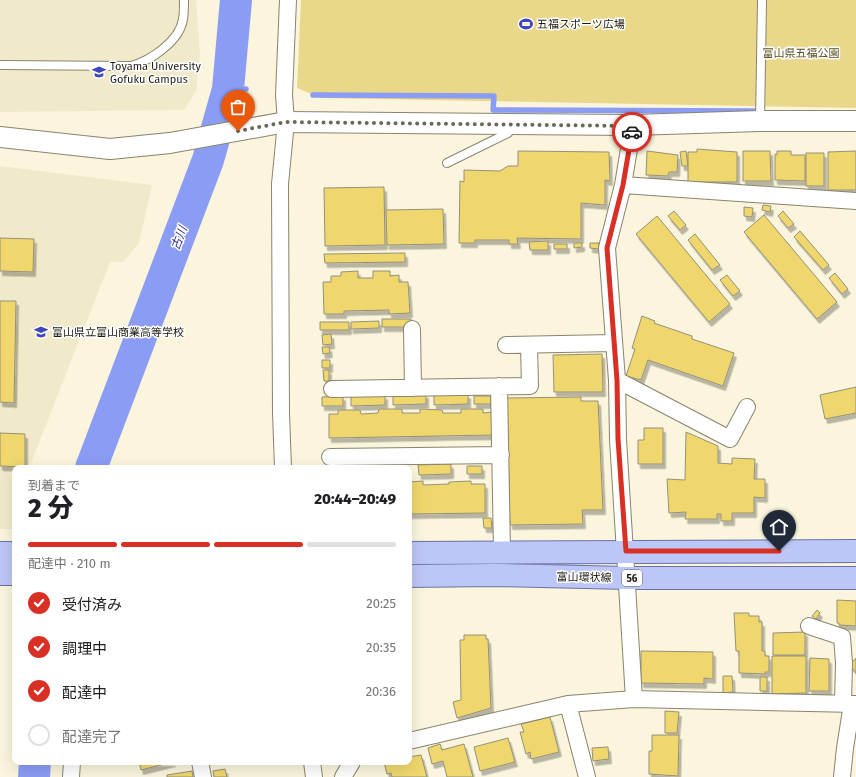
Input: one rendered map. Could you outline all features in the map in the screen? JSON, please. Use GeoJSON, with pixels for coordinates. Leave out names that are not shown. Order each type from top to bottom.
{"type":"FeatureCollection","features":[{"type":"Feature","properties":{"kind":"main road"},"geometry":{"type":"LineString","coordinates":[[412,553],[856,551]]}},
{"type":"Feature","properties":{"kind":"main road"},"geometry":{"type":"LineString","coordinates":[[0,553],[12,553]]}},
{"type":"Feature","properties":{"kind":"main road"},"geometry":{"type":"LineString","coordinates":[[0,574],[12,574]]}},
{"type":"Feature","properties":{"kind":"main road","name":"富山環状線"},"geometry":{"type":"LineString","coordinates":[[412,576],[494,575],[628,578],[856,578]]}},
{"type":"Feature","properties":{"kind":"street"},"geometry":{"type":"LineString","coordinates":[[283,465],[281,413],[280,184],[286,122],[284,95],[288,0]]}},
{"type":"Feature","properties":{"kind":"street"},"geometry":{"type":"LineString","coordinates":[[0,137],[110,149],[170,144],[286,122],[633,126],[760,121],[856,121]]}},
{"type":"Feature","properties":{"kind":"street"},"geometry":{"type":"LineString","coordinates":[[633,126],[623,185],[607,248],[617,380],[618,439],[628,578],[634,699]]}},
{"type":"Feature","properties":{"kind":"street"},"geometry":{"type":"LineString","coordinates":[[623,185],[856,201]]}},
{"type":"Feature","properties":{"kind":"street"},"geometry":{"type":"LineString","coordinates":[[412,329],[412,388]]}},
{"type":"Feature","properties":{"kind":"street"},"geometry":{"type":"LineString","coordinates":[[506,345],[613,343]]}},
{"type":"Feature","properties":{"kind":"street"},"geometry":{"type":"LineString","coordinates":[[332,389],[530,386],[529,345]]}},
{"type":"Feature","properties":{"kind":"street"},"geometry":{"type":"LineString","coordinates":[[617,380],[730,439],[747,407]]}},
{"type":"Feature","properties":{"kind":"street"},"geometry":{"type":"LineString","coordinates":[[500,386],[502,552]]}},
{"type":"Feature","properties":{"kind":"street"},"geometry":{"type":"LineString","coordinates":[[330,457],[501,455]]}},
{"type":"Feature","properties":{"kind":"street"},"geometry":{"type":"LineString","coordinates":[[809,626],[842,637],[850,704],[842,777]]}},
{"type":"Feature","properties":{"kind":"street"},"geometry":{"type":"LineString","coordinates":[[844,663],[856,650]]}},
{"type":"Feature","properties":{"kind":"street"},"geometry":{"type":"LineString","coordinates":[[412,740],[568,704],[634,699],[850,704]]}},
{"type":"Feature","properties":{"kind":"street"},"geometry":{"type":"LineString","coordinates":[[568,704],[587,777]]}},
{"type":"Feature","properties":{"kind":"street"},"geometry":{"type":"LineString","coordinates":[[70,777],[72,765]]}},
{"type":"Feature","properties":{"kind":"street"},"geometry":{"type":"LineString","coordinates":[[201,765],[203,777]]}},
{"type":"Feature","properties":{"kind":"street"},"geometry":{"type":"LineString","coordinates":[[312,765],[314,777]]}},
{"type":"Feature","properties":{"kind":"street"},"geometry":{"type":"LineString","coordinates":[[343,777],[350,765]]}},
{"type":"Feature","properties":{"kind":"lane"},"geometry":{"type":"LineString","coordinates":[[0,65],[131,66],[141,63],[156,53],[176,35],[183,20],[184,0]]}},
{"type":"Feature","properties":{"kind":"lane"},"geometry":{"type":"LineString","coordinates":[[760,121],[762,0]]}},
{"type":"Feature","properties":{"kind":"lane"},"geometry":{"type":"LineString","coordinates":[[447,163],[508,133],[507,124]]}},
{"type":"Feature","properties":{"kind":"shaded area","name":"Toyama University Gofuku Campus"},"geometry":{"type":"Polygon","coordinates":[[[0,0],[196,0],[200,53],[196,91],[184,110],[0,112],[0,0]]]}},
{"type":"Feature","properties":{"kind":"shaded area","name":"富山県立富山商業高等学校"},"geometry":{"type":"Polygon","coordinates":[[[0,166],[152,185],[139,243],[123,262],[110,262],[30,465],[12,465],[12,529],[0,529],[0,166]]]}},
{"type":"Feature","properties":{"kind":"green space","name":"富山県五福公園"},"geometry":{"type":"Polygon","coordinates":[[[301,0],[856,0],[856,108],[321,98],[297,88],[301,0]]]}},
{"type":"Feature","properties":{"kind":"building"},"geometry":{"type":"Polygon","coordinates":[[[697,149],[737,152],[737,182],[688,182],[688,152],[697,152],[697,149]]]}},
{"type":"Feature","properties":{"kind":"building"},"geometry":{"type":"Polygon","coordinates":[[[518,151],[609,152],[610,181],[605,180],[605,205],[581,203],[581,239],[517,238],[518,244],[509,244],[509,240],[475,240],[475,243],[459,243],[460,181],[464,182],[464,170],[500,171],[508,166],[518,166],[518,151]]]}},
{"type":"Feature","properties":{"kind":"building"},"geometry":{"type":"Polygon","coordinates":[[[647,151],[678,155],[677,172],[669,172],[668,176],[646,175],[647,151]]]}},
{"type":"Feature","properties":{"kind":"building"},"geometry":{"type":"Polygon","coordinates":[[[686,151],[688,166],[682,166],[680,152],[686,151]]]}},
{"type":"Feature","properties":{"kind":"building"},"geometry":{"type":"Polygon","coordinates":[[[743,151],[770,151],[771,181],[743,181],[743,151]]]}},
{"type":"Feature","properties":{"kind":"building"},"geometry":{"type":"Polygon","coordinates":[[[777,151],[791,151],[791,155],[805,155],[805,181],[775,180],[775,154],[777,155],[777,151]]]}},
{"type":"Feature","properties":{"kind":"building"},"geometry":{"type":"Polygon","coordinates":[[[856,151],[856,190],[828,190],[828,152],[856,151]]]}},
{"type":"Feature","properties":{"kind":"building"},"geometry":{"type":"Polygon","coordinates":[[[806,153],[824,153],[824,186],[806,186],[806,153]]]}},
{"type":"Feature","properties":{"kind":"building"},"geometry":{"type":"Polygon","coordinates":[[[384,187],[385,245],[325,246],[324,188],[384,187]]]}},
{"type":"Feature","properties":{"kind":"building"},"geometry":{"type":"Polygon","coordinates":[[[763,205],[771,206],[770,212],[762,210],[763,205]]]}},
{"type":"Feature","properties":{"kind":"building"},"geometry":{"type":"Polygon","coordinates":[[[744,207],[753,208],[752,217],[744,216],[744,207]]]}},
{"type":"Feature","properties":{"kind":"building"},"geometry":{"type":"Polygon","coordinates":[[[443,209],[444,244],[387,245],[386,210],[443,209]]]}},
{"type":"Feature","properties":{"kind":"building"},"geometry":{"type":"Polygon","coordinates":[[[674,211],[686,225],[680,230],[668,216],[674,211]]]}},
{"type":"Feature","properties":{"kind":"building"},"geometry":{"type":"Polygon","coordinates":[[[783,211],[794,224],[788,228],[778,216],[783,211]]]}},
{"type":"Feature","properties":{"kind":"building"},"geometry":{"type":"Polygon","coordinates":[[[764,215],[837,302],[817,319],[744,232],[764,215]]]}},
{"type":"Feature","properties":{"kind":"building"},"geometry":{"type":"Polygon","coordinates":[[[657,216],[730,304],[709,322],[636,234],[657,216]]]}},
{"type":"Feature","properties":{"kind":"building"},"geometry":{"type":"Polygon","coordinates":[[[800,231],[829,265],[823,270],[794,237],[800,231]]]}},
{"type":"Feature","properties":{"kind":"building"},"geometry":{"type":"Polygon","coordinates":[[[695,234],[720,265],[712,270],[688,240],[695,234]]]}},
{"type":"Feature","properties":{"kind":"building"},"geometry":{"type":"Polygon","coordinates":[[[0,238],[34,239],[33,272],[0,271],[0,238]]]}},
{"type":"Feature","properties":{"kind":"building"},"geometry":{"type":"Polygon","coordinates":[[[548,241],[548,250],[530,250],[529,242],[548,241]]]}},
{"type":"Feature","properties":{"kind":"building"},"geometry":{"type":"Polygon","coordinates":[[[574,243],[582,243],[582,247],[574,248],[574,243]]]}},
{"type":"Feature","properties":{"kind":"building"},"geometry":{"type":"Polygon","coordinates":[[[590,243],[599,243],[599,249],[590,248],[590,243]]]}},
{"type":"Feature","properties":{"kind":"building"},"geometry":{"type":"Polygon","coordinates":[[[554,244],[567,244],[567,249],[554,249],[554,244]]]}},
{"type":"Feature","properties":{"kind":"building"},"geometry":{"type":"Polygon","coordinates":[[[405,253],[405,262],[325,263],[324,254],[405,253]]]}},
{"type":"Feature","properties":{"kind":"building"},"geometry":{"type":"Polygon","coordinates":[[[358,271],[358,278],[373,278],[373,271],[390,271],[390,276],[399,275],[399,282],[408,282],[410,313],[389,314],[389,310],[344,311],[344,314],[324,314],[323,282],[331,282],[331,276],[341,276],[341,272],[358,271]]]}},
{"type":"Feature","properties":{"kind":"building"},"geometry":{"type":"Polygon","coordinates":[[[835,273],[848,289],[842,294],[829,278],[835,273]]]}},
{"type":"Feature","properties":{"kind":"building"},"geometry":{"type":"Polygon","coordinates":[[[727,275],[740,291],[733,296],[720,280],[727,275]]]}},
{"type":"Feature","properties":{"kind":"building"},"geometry":{"type":"Polygon","coordinates":[[[0,301],[16,301],[14,403],[0,402],[0,301]]]}},
{"type":"Feature","properties":{"kind":"building"},"geometry":{"type":"Polygon","coordinates":[[[642,316],[655,321],[654,323],[692,336],[692,339],[734,353],[723,386],[648,360],[641,380],[626,376],[635,349],[632,348],[642,316]]]}},
{"type":"Feature","properties":{"kind":"building"},"geometry":{"type":"Polygon","coordinates":[[[382,319],[411,319],[411,327],[382,327],[382,319]]]}},
{"type":"Feature","properties":{"kind":"building"},"geometry":{"type":"Polygon","coordinates":[[[379,321],[379,328],[351,329],[351,322],[379,321]]]}},
{"type":"Feature","properties":{"kind":"building"},"geometry":{"type":"Polygon","coordinates":[[[320,322],[349,322],[349,330],[320,330],[320,322]]]}},
{"type":"Feature","properties":{"kind":"building"},"geometry":{"type":"Polygon","coordinates":[[[331,334],[332,344],[323,345],[322,335],[331,334]]]}},
{"type":"Feature","properties":{"kind":"building"},"geometry":{"type":"Polygon","coordinates":[[[322,347],[329,347],[330,353],[323,354],[322,347]]]}},
{"type":"Feature","properties":{"kind":"building"},"geometry":{"type":"Polygon","coordinates":[[[602,354],[603,392],[554,392],[553,355],[602,354]]]}},
{"type":"Feature","properties":{"kind":"building"},"geometry":{"type":"Polygon","coordinates":[[[322,360],[330,360],[330,368],[322,368],[322,360]]]}},
{"type":"Feature","properties":{"kind":"building"},"geometry":{"type":"Polygon","coordinates":[[[323,370],[329,370],[329,381],[324,381],[323,370]]]}},
{"type":"Feature","properties":{"kind":"building"},"geometry":{"type":"Polygon","coordinates":[[[856,387],[856,413],[825,419],[820,395],[856,387]]]}},
{"type":"Feature","properties":{"kind":"building"},"geometry":{"type":"Polygon","coordinates":[[[426,394],[426,404],[393,405],[393,395],[426,394]]]}},
{"type":"Feature","properties":{"kind":"building"},"geometry":{"type":"Polygon","coordinates":[[[468,394],[468,404],[434,405],[434,395],[468,394]]]}},
{"type":"Feature","properties":{"kind":"building"},"geometry":{"type":"Polygon","coordinates":[[[385,395],[385,405],[351,406],[351,396],[385,395]]]}},
{"type":"Feature","properties":{"kind":"building"},"geometry":{"type":"Polygon","coordinates":[[[343,396],[343,406],[322,406],[322,397],[343,396]]]}},
{"type":"Feature","properties":{"kind":"building"},"geometry":{"type":"Polygon","coordinates":[[[474,396],[491,396],[491,404],[474,404],[474,396]]]}},
{"type":"Feature","properties":{"kind":"building"},"geometry":{"type":"Polygon","coordinates":[[[581,397],[581,401],[598,401],[603,510],[582,510],[583,524],[510,525],[507,398],[581,397]]]}},
{"type":"Feature","properties":{"kind":"building"},"geometry":{"type":"Polygon","coordinates":[[[379,409],[402,409],[402,413],[420,413],[420,409],[442,410],[443,413],[461,413],[461,409],[483,409],[483,413],[493,412],[493,435],[329,438],[329,414],[338,414],[338,410],[360,410],[361,414],[378,413],[379,409]]]}},
{"type":"Feature","properties":{"kind":"building"},"geometry":{"type":"Polygon","coordinates":[[[644,428],[663,428],[663,464],[638,464],[638,440],[644,440],[644,428]]]}},
{"type":"Feature","properties":{"kind":"building"},"geometry":{"type":"Polygon","coordinates":[[[686,432],[718,446],[718,463],[732,464],[732,458],[755,459],[754,479],[765,479],[765,498],[754,497],[754,513],[732,513],[732,521],[721,521],[721,514],[717,514],[717,519],[685,519],[686,512],[669,513],[667,479],[685,480],[686,432]]]}},
{"type":"Feature","properties":{"kind":"building"},"geometry":{"type":"Polygon","coordinates":[[[0,433],[25,434],[25,465],[0,466],[0,433]]]}},
{"type":"Feature","properties":{"kind":"building"},"geometry":{"type":"Polygon","coordinates":[[[451,464],[451,474],[419,475],[418,465],[451,464]]]}},
{"type":"Feature","properties":{"kind":"building"},"geometry":{"type":"Polygon","coordinates":[[[467,466],[482,466],[482,474],[467,474],[467,466]]]}},
{"type":"Feature","properties":{"kind":"building"},"geometry":{"type":"Polygon","coordinates":[[[423,481],[423,485],[471,481],[471,484],[485,484],[485,513],[412,514],[412,482],[423,481]]]}},
{"type":"Feature","properties":{"kind":"building"},"geometry":{"type":"Polygon","coordinates":[[[483,518],[491,518],[492,528],[484,528],[483,518]]]}},
{"type":"Feature","properties":{"kind":"building"},"geometry":{"type":"Polygon","coordinates":[[[837,600],[856,601],[856,626],[839,625],[839,623],[837,623],[837,600]]]}},
{"type":"Feature","properties":{"kind":"building"},"geometry":{"type":"Polygon","coordinates":[[[817,610],[820,613],[816,619],[812,616],[817,610]]]}},
{"type":"Feature","properties":{"kind":"building"},"geometry":{"type":"Polygon","coordinates":[[[734,613],[749,613],[749,616],[759,616],[759,622],[762,622],[762,651],[765,651],[765,656],[769,656],[769,672],[765,672],[765,674],[739,673],[739,651],[736,651],[734,613]]]}},
{"type":"Feature","properties":{"kind":"building"},"geometry":{"type":"Polygon","coordinates":[[[805,632],[805,655],[773,655],[773,633],[805,632]]]}},
{"type":"Feature","properties":{"kind":"building"},"geometry":{"type":"Polygon","coordinates":[[[464,635],[486,635],[486,639],[488,639],[491,708],[457,718],[453,702],[461,700],[460,640],[464,640],[464,635]]]}},
{"type":"Feature","properties":{"kind":"building"},"geometry":{"type":"Polygon","coordinates":[[[641,651],[713,652],[713,679],[704,678],[704,684],[641,683],[641,651]]]}},
{"type":"Feature","properties":{"kind":"building"},"geometry":{"type":"Polygon","coordinates":[[[772,656],[806,656],[806,693],[772,694],[772,656]]]}},
{"type":"Feature","properties":{"kind":"building"},"geometry":{"type":"Polygon","coordinates":[[[810,658],[829,659],[829,691],[809,691],[810,658]]]}},
{"type":"Feature","properties":{"kind":"building"},"geometry":{"type":"Polygon","coordinates":[[[856,658],[856,673],[850,665],[856,658]]]}},
{"type":"Feature","properties":{"kind":"building"},"geometry":{"type":"Polygon","coordinates":[[[723,676],[732,676],[733,692],[723,693],[723,676]]]}},
{"type":"Feature","properties":{"kind":"building"},"geometry":{"type":"Polygon","coordinates":[[[760,677],[767,677],[767,691],[760,691],[760,677]]]}},
{"type":"Feature","properties":{"kind":"building"},"geometry":{"type":"Polygon","coordinates":[[[665,711],[679,712],[677,733],[665,733],[665,711]]]}},
{"type":"Feature","properties":{"kind":"building"},"geometry":{"type":"Polygon","coordinates":[[[550,717],[559,752],[531,759],[530,752],[526,754],[520,732],[524,732],[521,724],[550,717]]]}},
{"type":"Feature","properties":{"kind":"building"},"geometry":{"type":"Polygon","coordinates":[[[652,735],[679,735],[678,776],[649,774],[649,751],[652,751],[652,735]]]}},
{"type":"Feature","properties":{"kind":"building"},"geometry":{"type":"Polygon","coordinates":[[[508,738],[515,762],[480,771],[474,747],[508,738]]]}},
{"type":"Feature","properties":{"kind":"building"},"geometry":{"type":"Polygon","coordinates":[[[440,744],[442,750],[464,744],[473,777],[447,777],[443,761],[432,764],[428,748],[440,744]]]}},
{"type":"Feature","properties":{"kind":"building"},"geometry":{"type":"Polygon","coordinates":[[[608,747],[609,759],[593,761],[592,748],[608,747]]]}},
{"type":"Feature","properties":{"kind":"building"},"geometry":{"type":"Polygon","coordinates":[[[421,755],[427,777],[392,777],[391,773],[387,774],[385,765],[412,765],[412,756],[421,755]]]}},
{"type":"Feature","properties":{"kind":"building"},"geometry":{"type":"Polygon","coordinates":[[[140,765],[161,765],[141,770],[140,765]]]}},
{"type":"Feature","properties":{"kind":"building"},"geometry":{"type":"Polygon","coordinates":[[[225,769],[227,777],[214,777],[213,771],[225,769]]]}},
{"type":"Feature","properties":{"kind":"building"},"geometry":{"type":"Polygon","coordinates":[[[192,771],[193,777],[167,777],[167,775],[192,771]]]}},
{"type":"Feature","properties":{"kind":"waterway","name":"古川"},"geometry":{"type":"LineString","coordinates":[[92,465],[208,160],[228,89],[236,0]]}},
{"type":"Feature","properties":{"kind":"waterway"},"geometry":{"type":"LineString","coordinates":[[228,89],[246,89]]}},
{"type":"Feature","properties":{"kind":"waterway"},"geometry":{"type":"LineString","coordinates":[[313,95],[494,96],[493,110],[756,111]]}},
{"type":"Feature","properties":{"kind":"waterway","name":"古川"},"geometry":{"type":"LineString","coordinates":[[34,777],[35,765]]}},
{"type":"Feature","properties":{"kind":"way so far"},"geometry":{"type":"LineString","coordinates":[[238,131],[286,122],[633,126],[632,132]]}},
{"type":"Feature","properties":{"kind":"place","name":"五福スポーツ広場"},"geometry":{"type":"Point","coordinates":[526,24]}},
{"type":"Feature","properties":{"kind":"place","name":"Toyama University Gofuku Campus"},"geometry":{"type":"Point","coordinates":[99,72]}},
{"type":"Feature","properties":{"kind":"place","name":"富山県立富山商業高等学校"},"geometry":{"type":"Point","coordinates":[41,332]}},
{"type":"Feature","properties":{"kind":"route"},"geometry":{"type":"LineString","coordinates":[[632,132],[623,185],[607,248],[617,380],[618,439],[626,551],[779,551]]}}]}
